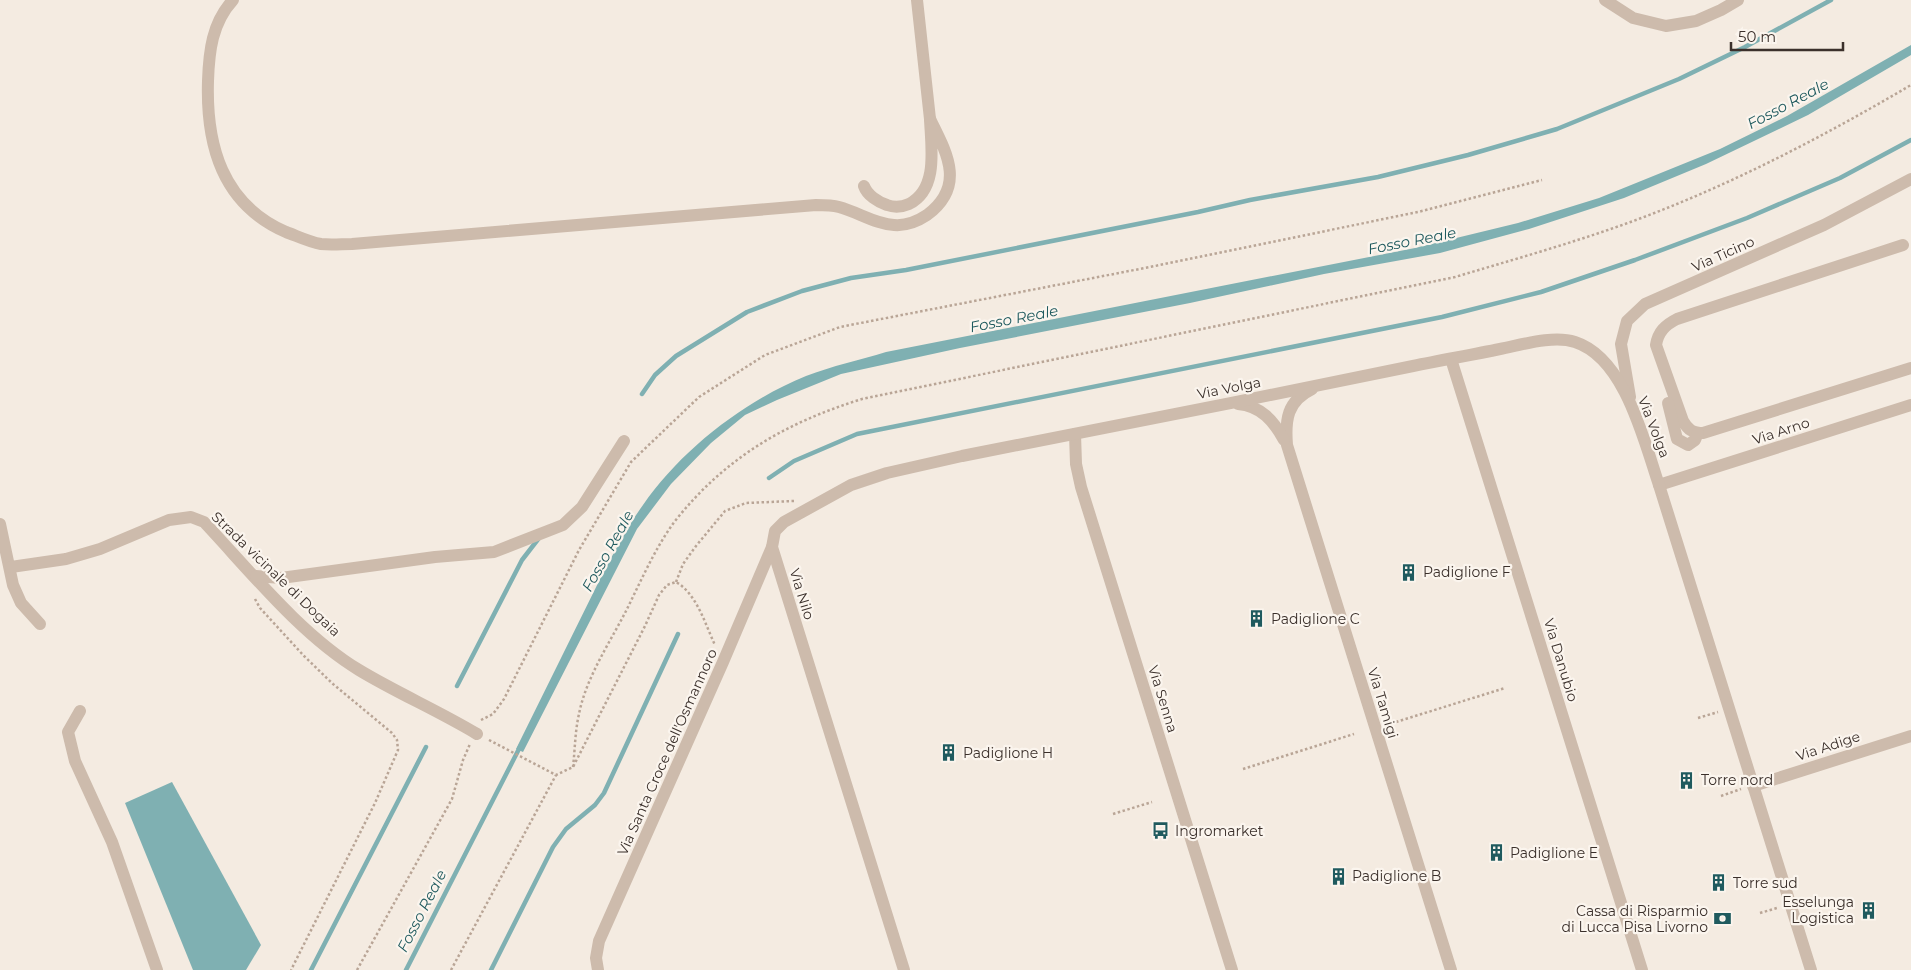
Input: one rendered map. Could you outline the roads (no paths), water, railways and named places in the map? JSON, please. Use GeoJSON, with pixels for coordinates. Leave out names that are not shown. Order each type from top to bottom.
{"type":"FeatureCollection","features":[{"type":"Feature","properties":{"kind":"street"},"geometry":{"type":"LineString","coordinates":[[233,0],[218,22],[209,49],[207,110],[214,149],[220,168],[232,190],[248,208],[271,225],[321,244],[362,243],[816,205],[838,207],[881,223],[895,225],[910,224],[932,211],[939,204],[949,186],[949,160],[930,119]]}},
{"type":"Feature","properties":{"kind":"street"},"geometry":{"type":"LineString","coordinates":[[864,186],[869,194],[889,206],[902,207],[916,200],[924,189],[931,173],[930,119],[917,0]]}},
{"type":"Feature","properties":{"kind":"street"},"geometry":{"type":"LineString","coordinates":[[1605,0],[1633,18],[1666,26],[1696,21],[1738,0]]}},
{"type":"Feature","properties":{"kind":"street","name":"Via Ticino"},"geometry":{"type":"LineString","coordinates":[[1632,406],[1621,344],[1627,321],[1645,304],[1824,225],[1911,179]]}},
{"type":"Feature","properties":{"kind":"street"},"geometry":{"type":"LineString","coordinates":[[1903,245],[1677,319],[1666,325],[1657,339],[1657,350],[1686,428],[1698,433],[1911,368]]}},
{"type":"Feature","properties":{"kind":"street","name":"Via Volga"},"geometry":{"type":"LineString","coordinates":[[1075,434],[1534,342],[1561,340],[1574,342],[1595,353],[1614,374],[1632,406],[1659,485],[1811,970]]}},
{"type":"Feature","properties":{"kind":"street","name":"Via Danubio"},"geometry":{"type":"LineString","coordinates":[[1451,359],[1642,970]]}},
{"type":"Feature","properties":{"kind":"street","name":"Via Tamigi"},"geometry":{"type":"LineString","coordinates":[[1324,384],[1307,392],[1292,406],[1285,426],[1287,445],[1451,970]]}},
{"type":"Feature","properties":{"kind":"street","name":"Via Tamigi"},"geometry":{"type":"LineString","coordinates":[[1230,403],[1252,407],[1261,411],[1278,429],[1287,445]]}},
{"type":"Feature","properties":{"kind":"street"},"geometry":{"type":"LineString","coordinates":[[1668,404],[1677,439],[1688,445],[1695,440],[1698,433]]}},
{"type":"Feature","properties":{"kind":"street","name":"Via Arno"},"geometry":{"type":"LineString","coordinates":[[1659,485],[1911,405]]}},
{"type":"Feature","properties":{"kind":"street"},"geometry":{"type":"LineString","coordinates":[[772,547],[773,536],[780,526],[792,516],[851,484],[887,473],[962,456],[1075,434]]}},
{"type":"Feature","properties":{"kind":"street","name":"Via Senna"},"geometry":{"type":"LineString","coordinates":[[1075,434],[1076,464],[1081,487],[1232,970]]}},
{"type":"Feature","properties":{"kind":"street"},"geometry":{"type":"LineString","coordinates":[[256,576],[281,578],[435,557],[494,552],[563,525],[582,506],[624,441]]}},
{"type":"Feature","properties":{"kind":"street","name":"Strada vicinale di Dogaia"},"geometry":{"type":"LineString","coordinates":[[10,567],[66,559],[92,552],[169,520],[191,517],[204,522],[292,615],[326,646],[358,670],[474,732]]}},
{"type":"Feature","properties":{"kind":"street"},"geometry":{"type":"LineString","coordinates":[[0,524],[13,585],[21,603],[40,624]]}},
{"type":"Feature","properties":{"kind":"street","name":"Via Santa Croce dell'Osmannoro"},"geometry":{"type":"LineString","coordinates":[[598,970],[596,958],[599,941],[772,547]]}},
{"type":"Feature","properties":{"kind":"street","name":"Via Nilo"},"geometry":{"type":"LineString","coordinates":[[772,547],[904,970]]}},
{"type":"Feature","properties":{"kind":"street"},"geometry":{"type":"LineString","coordinates":[[80,711],[68,732],[75,761],[112,842],[157,970]]}},
{"type":"Feature","properties":{"kind":"street","name":"Via Adige"},"geometry":{"type":"LineString","coordinates":[[1753,786],[1911,736]]}},
{"type":"Feature","properties":{"kind":"water"},"geometry":{"type":"Polygon","coordinates":[[[1911,45],[1911,55],[1808,115],[1706,164],[1624,198],[1529,229],[1440,253],[1324,274],[841,374],[745,415],[711,443],[671,484],[637,529],[523,752],[516,749],[606,567],[628,527],[643,505],[676,465],[716,429],[737,413],[783,386],[816,372],[886,352],[1415,248],[1518,223],[1599,198],[1720,149],[1787,116],[1911,45]]]}},
{"type":"Feature","properties":{"kind":"water"},"geometry":{"type":"Polygon","coordinates":[[[172,782],[261,945],[246,970],[193,970],[125,803],[172,782]]]}},
{"type":"Feature","properties":{"kind":"waterway"},"geometry":{"type":"LineString","coordinates":[[642,394],[655,375],[676,356],[747,312],[802,291],[851,278],[906,270],[1250,200],[1378,177],[1468,155],[1557,129],[1679,79],[1745,47],[1831,0]]}},
{"type":"Feature","properties":{"kind":"waterway"},"geometry":{"type":"LineString","coordinates":[[769,478],[794,461],[857,434],[1442,317],[1541,292],[1635,260],[1747,218],[1840,178],[1911,140]]}},
{"type":"Feature","properties":{"kind":"waterway"},"geometry":{"type":"LineString","coordinates":[[457,686],[522,560],[539,538]]}},
{"type":"Feature","properties":{"kind":"waterway"},"geometry":{"type":"LineString","coordinates":[[491,970],[553,847],[566,829],[595,805],[604,793],[678,634]]}},
{"type":"Feature","properties":{"kind":"waterway","name":"Fosso Reale"},"geometry":{"type":"LineString","coordinates":[[406,970],[521,745]]}},
{"type":"Feature","properties":{"kind":"waterway"},"geometry":{"type":"LineString","coordinates":[[311,970],[426,747]]}},
{"type":"Feature","properties":{"kind":"place","name":"Padiglione F"},"geometry":{"type":"Point","coordinates":[1409,572]}},
{"type":"Feature","properties":{"kind":"place","name":"Padiglione C"},"geometry":{"type":"Point","coordinates":[1257,619]}},
{"type":"Feature","properties":{"kind":"place","name":"Padiglione H"},"geometry":{"type":"Point","coordinates":[949,753]}},
{"type":"Feature","properties":{"kind":"place","name":"Torre nord"},"geometry":{"type":"Point","coordinates":[1687,780]}},
{"type":"Feature","properties":{"kind":"place","name":"Ingromarket"},"geometry":{"type":"Point","coordinates":[1161,831]}},
{"type":"Feature","properties":{"kind":"place","name":"Padiglione E"},"geometry":{"type":"Point","coordinates":[1496,853]}},
{"type":"Feature","properties":{"kind":"place","name":"Padiglione B"},"geometry":{"type":"Point","coordinates":[1338,876]}},
{"type":"Feature","properties":{"kind":"place","name":"Torre sud"},"geometry":{"type":"Point","coordinates":[1719,883]}},
{"type":"Feature","properties":{"kind":"place","name":"Esselunga Logistica"},"geometry":{"type":"Point","coordinates":[1868,910]}},
{"type":"Feature","properties":{"kind":"place","name":"Cassa di Risparmio di Lucca Pisa Livorno"},"geometry":{"type":"Point","coordinates":[1722,919]}}]}
